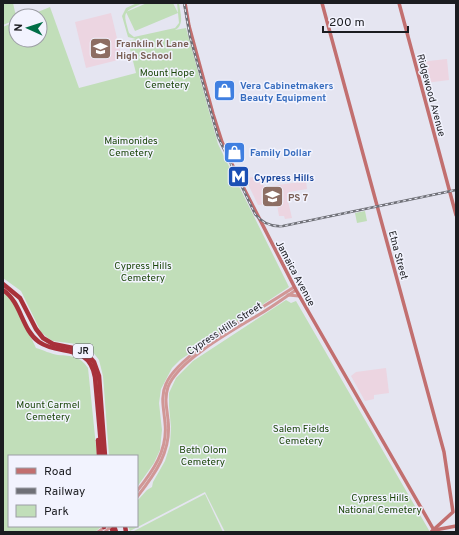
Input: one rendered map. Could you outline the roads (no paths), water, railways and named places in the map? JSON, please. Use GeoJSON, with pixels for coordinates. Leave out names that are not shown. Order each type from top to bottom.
{"type":"FeatureCollection","features":[{"type":"Feature","properties":{"kind":"highway","name":"JR"},"geometry":{"type":"LineString","coordinates":[[3,284],[20,298],[36,330],[43,338],[54,344],[78,349],[86,353],[94,362],[99,376],[105,455]]}},
{"type":"Feature","properties":{"kind":"highway","name":"JR"},"geometry":{"type":"LineString","coordinates":[[3,290],[16,301],[29,329],[37,340],[52,348],[78,353],[89,362],[94,373],[102,455]]}},
{"type":"Feature","properties":{"kind":"highway"},"geometry":{"type":"LineString","coordinates":[[98,414],[99,455]]}},
{"type":"Feature","properties":{"kind":"main road","name":"Jamaica Avenue"},"geometry":{"type":"LineString","coordinates":[[186,3],[194,44],[222,142],[295,289],[433,531]]}},
{"type":"Feature","properties":{"kind":"main road","name":"Etna Street"},"geometry":{"type":"LineString","coordinates":[[322,3],[444,452],[453,512],[433,531]]}},
{"type":"Feature","properties":{"kind":"main road","name":"Ridgewood Avenue"},"geometry":{"type":"LineString","coordinates":[[399,3],[456,215]]}},
{"type":"Feature","properties":{"kind":"main road"},"geometry":{"type":"LineString","coordinates":[[433,531],[456,526]]}},
{"type":"Feature","properties":{"kind":"street","name":"Cypress Hills Street"},"geometry":{"type":"LineString","coordinates":[[138,496],[158,467],[166,450],[169,433],[165,404],[168,386],[173,376],[190,359],[295,289]]}},
{"type":"Feature","properties":{"kind":"street","name":"Cypress Hills Street"},"geometry":{"type":"LineString","coordinates":[[138,490],[155,466],[163,448],[165,436],[162,404],[163,393],[169,377],[188,357],[295,289]]}},
{"type":"Feature","properties":{"kind":"street"},"geometry":{"type":"LineString","coordinates":[[288,295],[299,296]]}},
{"type":"Feature","properties":{"kind":"street"},"geometry":{"type":"LineString","coordinates":[[98,532],[107,529]]}},
{"type":"Feature","properties":{"kind":"railway"},"geometry":{"type":"LineString","coordinates":[[184,3],[190,37],[218,137],[255,214],[261,220],[271,225],[283,226],[456,190]]}},
{"type":"Feature","properties":{"kind":"place","name":"Franklin K Lane High School"},"geometry":{"type":"Point","coordinates":[101,49]}},
{"type":"Feature","properties":{"kind":"place","name":"Vera Cabinetmakers Beauty Equipment"},"geometry":{"type":"Point","coordinates":[224,91]}},
{"type":"Feature","properties":{"kind":"place","name":"Family Dollar"},"geometry":{"type":"Point","coordinates":[235,152]}},
{"type":"Feature","properties":{"kind":"place","name":"Cypress Hills"},"geometry":{"type":"Point","coordinates":[238,177]}},
{"type":"Feature","properties":{"kind":"place","name":"PS 7"},"geometry":{"type":"Point","coordinates":[272,197]}},
{"type":"Feature","properties":{"kind":"park label","name":"Mount Hope Cemetery"},"geometry":{"type":"Point","coordinates":[167,78]}},
{"type":"Feature","properties":{"kind":"park label","name":"Maimonides Cemetery"},"geometry":{"type":"Point","coordinates":[131,146]}},
{"type":"Feature","properties":{"kind":"park label","name":"Cypress Hills Cemetery"},"geometry":{"type":"Point","coordinates":[143,270]}},
{"type":"Feature","properties":{"kind":"park label","name":"Mount Carmel Cemetery"},"geometry":{"type":"Point","coordinates":[48,410]}},
{"type":"Feature","properties":{"kind":"park label","name":"Salem Fields Cemetery"},"geometry":{"type":"Point","coordinates":[301,434]}},
{"type":"Feature","properties":{"kind":"park label","name":"Beth Olom Cemetery"},"geometry":{"type":"Point","coordinates":[203,454]}},
{"type":"Feature","properties":{"kind":"park label","name":"Cypress Hills National Cemetery"},"geometry":{"type":"Point","coordinates":[380,502]}}]}
